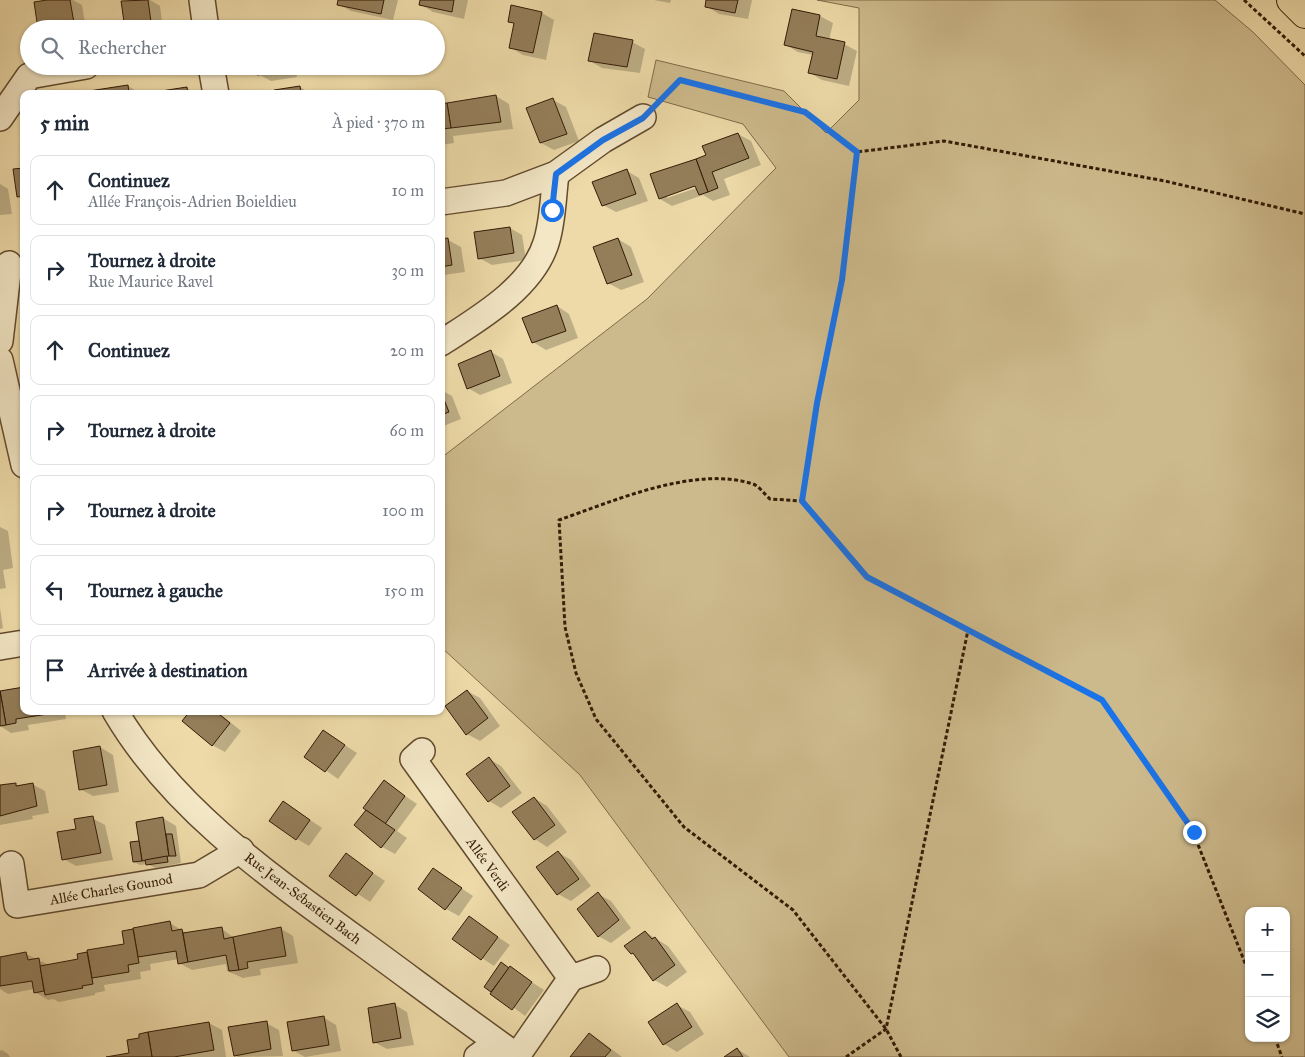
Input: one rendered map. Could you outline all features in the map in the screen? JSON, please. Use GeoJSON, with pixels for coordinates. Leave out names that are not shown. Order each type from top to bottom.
{"type":"FeatureCollection","features":[{"type":"Feature","properties":{"kind":"highway"},"geometry":{"type":"LineString","coordinates":[[1291,0],[1305,14]]}},
{"type":"Feature","properties":{"kind":"street"},"geometry":{"type":"LineString","coordinates":[[202,0],[205,20]]}},
{"type":"Feature","properties":{"kind":"street"},"geometry":{"type":"LineString","coordinates":[[3,103],[29,76],[35,75]]}},
{"type":"Feature","properties":{"kind":"street"},"geometry":{"type":"LineString","coordinates":[[213,75],[215,90]]}},
{"type":"Feature","properties":{"kind":"street"},"geometry":{"type":"LineString","coordinates":[[445,201],[506,193],[556,174],[603,140],[643,118]]}},
{"type":"Feature","properties":{"kind":"street"},"geometry":{"type":"LineString","coordinates":[[445,339],[496,307],[532,271],[546,244],[556,174]]}},
{"type":"Feature","properties":{"kind":"street"},"geometry":{"type":"LineString","coordinates":[[0,341],[11,264]]}},
{"type":"Feature","properties":{"kind":"street"},"geometry":{"type":"LineString","coordinates":[[0,360],[20,444]]}},
{"type":"Feature","properties":{"kind":"street"},"geometry":{"type":"LineString","coordinates":[[0,647],[20,644]]}},
{"type":"Feature","properties":{"kind":"street","name":"Rue Jean-Sébastien Bach"},"geometry":{"type":"LineString","coordinates":[[117,715],[125,728],[171,785],[241,850],[487,1050],[518,1056]]}},
{"type":"Feature","properties":{"kind":"street","name":"Allée Verdi"},"geometry":{"type":"LineString","coordinates":[[422,751],[413,759],[571,978]]}},
{"type":"Feature","properties":{"kind":"street","name":"Allée Charles Gounod"},"geometry":{"type":"LineString","coordinates":[[11,864],[17,905],[199,874],[241,850]]}},
{"type":"Feature","properties":{"kind":"street"},"geometry":{"type":"LineString","coordinates":[[518,1056],[571,978],[597,969]]}},
{"type":"Feature","properties":{"kind":"path"},"geometry":{"type":"LineString","coordinates":[[1244,0],[1305,56]]}},
{"type":"Feature","properties":{"kind":"path"},"geometry":{"type":"LineString","coordinates":[[643,118],[680,80],[805,112],[857,152],[944,141],[1165,181],[1305,214]]}},
{"type":"Feature","properties":{"kind":"path"},"geometry":{"type":"LineString","coordinates":[[802,501],[817,403],[842,280],[857,152]]}},
{"type":"Feature","properties":{"kind":"path"},"geometry":{"type":"LineString","coordinates":[[901,1057],[886,1029],[793,910],[684,827],[596,719],[576,673],[565,627],[559,520],[667,483],[727,480],[755,485],[770,499],[802,501],[867,577],[1102,700],[1194,832],[1245,963]]}},
{"type":"Feature","properties":{"kind":"path"},"geometry":{"type":"LineString","coordinates":[[846,1057],[886,1029],[968,630]]}},
{"type":"Feature","properties":{"kind":"path"},"geometry":{"type":"LineString","coordinates":[[1276,1042],[1282,1057]]}},
{"type":"Feature","properties":{"kind":"shaded area"},"geometry":{"type":"Polygon","coordinates":[[[817,0],[1215,0],[1253,32],[1305,85],[1305,1057],[789,1057],[580,775],[445,651],[445,455],[647,299],[776,168],[743,124],[648,97],[656,60],[784,91],[826,133],[859,100],[859,8],[817,0]]]}},
{"type":"Feature","properties":{"kind":"building"},"geometry":{"type":"Polygon","coordinates":[[[70,0],[73,20],[37,20],[34,2],[70,0]]]}},
{"type":"Feature","properties":{"kind":"building"},"geometry":{"type":"Polygon","coordinates":[[[148,0],[151,20],[124,20],[121,1],[148,0]]]}},
{"type":"Feature","properties":{"kind":"building"},"geometry":{"type":"Polygon","coordinates":[[[338,0],[384,0],[381,14],[337,5],[338,0]]]}},
{"type":"Feature","properties":{"kind":"building"},"geometry":{"type":"Polygon","coordinates":[[[420,0],[454,0],[452,12],[419,5],[420,0]]]}},
{"type":"Feature","properties":{"kind":"building"},"geometry":{"type":"Polygon","coordinates":[[[706,0],[738,0],[735,13],[705,7],[706,0]]]}},
{"type":"Feature","properties":{"kind":"building"},"geometry":{"type":"Polygon","coordinates":[[[511,5],[542,12],[533,53],[509,48],[514,23],[508,22],[511,5]]]}},
{"type":"Feature","properties":{"kind":"building"},"geometry":{"type":"Polygon","coordinates":[[[792,9],[820,15],[816,36],[845,42],[837,79],[808,73],[813,52],[784,45],[792,9]]]}},
{"type":"Feature","properties":{"kind":"building"},"geometry":{"type":"Polygon","coordinates":[[[594,33],[633,40],[627,67],[588,61],[594,33]]]}},
{"type":"Feature","properties":{"kind":"building"},"geometry":{"type":"Polygon","coordinates":[[[128,85],[129,90],[96,90],[128,85]]]}},
{"type":"Feature","properties":{"kind":"building"},"geometry":{"type":"Polygon","coordinates":[[[300,86],[300,90],[274,90],[300,86]]]}},
{"type":"Feature","properties":{"kind":"building"},"geometry":{"type":"Polygon","coordinates":[[[187,87],[187,90],[168,90],[187,87]]]}},
{"type":"Feature","properties":{"kind":"building"},"geometry":{"type":"Polygon","coordinates":[[[496,95],[501,122],[451,128],[447,103],[496,95]]]}},
{"type":"Feature","properties":{"kind":"building"},"geometry":{"type":"Polygon","coordinates":[[[553,98],[567,134],[540,143],[526,108],[553,98]]]}},
{"type":"Feature","properties":{"kind":"building"},"geometry":{"type":"Polygon","coordinates":[[[445,103],[447,103],[451,128],[445,129],[445,103]]]}},
{"type":"Feature","properties":{"kind":"building"},"geometry":{"type":"Polygon","coordinates":[[[738,133],[749,158],[712,172],[718,188],[708,192],[696,159],[706,155],[702,146],[738,133]]]}},
{"type":"Feature","properties":{"kind":"building"},"geometry":{"type":"Polygon","coordinates":[[[696,159],[708,192],[699,195],[695,186],[659,199],[650,174],[696,159]]]}},
{"type":"Feature","properties":{"kind":"building"},"geometry":{"type":"Polygon","coordinates":[[[20,168],[20,197],[17,197],[13,169],[20,168]]]}},
{"type":"Feature","properties":{"kind":"building"},"geometry":{"type":"Polygon","coordinates":[[[627,169],[636,194],[602,206],[592,182],[627,169]]]}},
{"type":"Feature","properties":{"kind":"building"},"geometry":{"type":"Polygon","coordinates":[[[510,227],[514,253],[478,259],[474,232],[510,227]]]}},
{"type":"Feature","properties":{"kind":"building"},"geometry":{"type":"Polygon","coordinates":[[[445,238],[448,238],[452,265],[445,266],[445,238]]]}},
{"type":"Feature","properties":{"kind":"building"},"geometry":{"type":"Polygon","coordinates":[[[618,238],[632,275],[607,284],[593,247],[618,238]]]}},
{"type":"Feature","properties":{"kind":"building"},"geometry":{"type":"Polygon","coordinates":[[[557,305],[566,331],[532,343],[522,318],[557,305]]]}},
{"type":"Feature","properties":{"kind":"building"},"geometry":{"type":"Polygon","coordinates":[[[491,350],[500,376],[467,389],[458,364],[491,350]]]}},
{"type":"Feature","properties":{"kind":"building"},"geometry":{"type":"Polygon","coordinates":[[[445,402],[449,412],[445,414],[445,402]]]}},
{"type":"Feature","properties":{"kind":"building"},"geometry":{"type":"Polygon","coordinates":[[[20,688],[20,715],[41,715],[16,719],[16,723],[6,725],[0,691],[20,688]]]}},
{"type":"Feature","properties":{"kind":"building"},"geometry":{"type":"Polygon","coordinates":[[[467,690],[488,718],[466,735],[445,706],[467,690]]]}},
{"type":"Feature","properties":{"kind":"building"},"geometry":{"type":"Polygon","coordinates":[[[0,691],[6,725],[0,726],[0,691]]]}},
{"type":"Feature","properties":{"kind":"building"},"geometry":{"type":"Polygon","coordinates":[[[187,715],[220,715],[230,723],[212,746],[182,721],[187,715]]]}},
{"type":"Feature","properties":{"kind":"building"},"geometry":{"type":"Polygon","coordinates":[[[323,730],[345,745],[325,772],[304,757],[323,730]]]}},
{"type":"Feature","properties":{"kind":"building"},"geometry":{"type":"Polygon","coordinates":[[[100,746],[107,785],[79,790],[73,751],[100,746]]]}},
{"type":"Feature","properties":{"kind":"building"},"geometry":{"type":"Polygon","coordinates":[[[489,757],[510,786],[488,802],[466,774],[489,757]]]}},
{"type":"Feature","properties":{"kind":"building"},"geometry":{"type":"Polygon","coordinates":[[[384,780],[405,796],[385,824],[363,808],[384,780]]]}},
{"type":"Feature","properties":{"kind":"building"},"geometry":{"type":"Polygon","coordinates":[[[16,783],[16,786],[33,783],[37,806],[0,816],[0,785],[16,783]]]}},
{"type":"Feature","properties":{"kind":"building"},"geometry":{"type":"Polygon","coordinates":[[[534,797],[555,825],[534,840],[512,812],[534,797]]]}},
{"type":"Feature","properties":{"kind":"building"},"geometry":{"type":"Polygon","coordinates":[[[283,801],[310,820],[296,840],[269,821],[283,801]]]}},
{"type":"Feature","properties":{"kind":"building"},"geometry":{"type":"Polygon","coordinates":[[[366,810],[395,830],[381,848],[354,825],[366,810]]]}},
{"type":"Feature","properties":{"kind":"building"},"geometry":{"type":"Polygon","coordinates":[[[93,816],[101,853],[62,860],[57,832],[76,829],[74,819],[93,816]]]}},
{"type":"Feature","properties":{"kind":"building"},"geometry":{"type":"Polygon","coordinates":[[[163,817],[169,856],[142,861],[136,822],[163,817]]]}},
{"type":"Feature","properties":{"kind":"building"},"geometry":{"type":"Polygon","coordinates":[[[166,834],[172,834],[176,856],[169,856],[166,834]]]}},
{"type":"Feature","properties":{"kind":"building"},"geometry":{"type":"Polygon","coordinates":[[[139,841],[142,861],[133,862],[130,842],[139,841]]]}},
{"type":"Feature","properties":{"kind":"building"},"geometry":{"type":"Polygon","coordinates":[[[558,851],[579,879],[557,895],[536,867],[558,851]]]}},
{"type":"Feature","properties":{"kind":"building"},"geometry":{"type":"Polygon","coordinates":[[[346,853],[373,873],[356,896],[329,876],[346,853]]]}},
{"type":"Feature","properties":{"kind":"building"},"geometry":{"type":"Polygon","coordinates":[[[167,856],[168,862],[146,865],[145,860],[167,856]]]}},
{"type":"Feature","properties":{"kind":"building"},"geometry":{"type":"Polygon","coordinates":[[[433,868],[462,888],[445,910],[418,889],[433,868]]]}},
{"type":"Feature","properties":{"kind":"building"},"geometry":{"type":"Polygon","coordinates":[[[598,892],[619,920],[598,937],[577,909],[598,892]]]}},
{"type":"Feature","properties":{"kind":"building"},"geometry":{"type":"Polygon","coordinates":[[[469,916],[498,937],[481,960],[452,939],[469,916]]]}},
{"type":"Feature","properties":{"kind":"building"},"geometry":{"type":"Polygon","coordinates":[[[170,921],[172,931],[182,929],[188,962],[178,964],[176,951],[138,957],[133,928],[170,921]]]}},
{"type":"Feature","properties":{"kind":"building"},"geometry":{"type":"Polygon","coordinates":[[[222,927],[224,939],[233,937],[239,970],[229,971],[226,955],[188,962],[183,933],[222,927]]]}},
{"type":"Feature","properties":{"kind":"building"},"geometry":{"type":"Polygon","coordinates":[[[281,927],[286,956],[247,962],[248,968],[239,970],[233,937],[281,927]]]}},
{"type":"Feature","properties":{"kind":"building"},"geometry":{"type":"Polygon","coordinates":[[[133,929],[139,963],[128,965],[129,972],[92,978],[87,950],[124,944],[122,931],[133,929]]]}},
{"type":"Feature","properties":{"kind":"building"},"geometry":{"type":"Polygon","coordinates":[[[645,931],[652,939],[655,937],[675,965],[653,981],[633,953],[631,954],[624,946],[645,931]]]}},
{"type":"Feature","properties":{"kind":"building"},"geometry":{"type":"Polygon","coordinates":[[[26,952],[28,960],[39,958],[44,991],[34,993],[32,981],[0,986],[0,957],[26,952]]]}},
{"type":"Feature","properties":{"kind":"building"},"geometry":{"type":"Polygon","coordinates":[[[87,952],[93,984],[82,986],[83,988],[45,995],[40,966],[78,959],[77,954],[87,952]]]}},
{"type":"Feature","properties":{"kind":"building"},"geometry":{"type":"Polygon","coordinates":[[[501,962],[509,968],[491,992],[484,987],[501,962]]]}},
{"type":"Feature","properties":{"kind":"building"},"geometry":{"type":"Polygon","coordinates":[[[510,966],[532,982],[512,1010],[490,994],[510,966]]]}},
{"type":"Feature","properties":{"kind":"building"},"geometry":{"type":"Polygon","coordinates":[[[395,1003],[401,1038],[373,1043],[368,1008],[395,1003]]]}},
{"type":"Feature","properties":{"kind":"building"},"geometry":{"type":"Polygon","coordinates":[[[677,1003],[692,1027],[663,1045],[648,1022],[677,1003]]]}},
{"type":"Feature","properties":{"kind":"building"},"geometry":{"type":"Polygon","coordinates":[[[324,1016],[329,1045],[292,1051],[287,1022],[324,1016]]]}},
{"type":"Feature","properties":{"kind":"building"},"geometry":{"type":"Polygon","coordinates":[[[267,1021],[271,1049],[234,1056],[228,1027],[267,1021]]]}},
{"type":"Feature","properties":{"kind":"building"},"geometry":{"type":"Polygon","coordinates":[[[209,1022],[214,1050],[174,1057],[152,1057],[148,1032],[209,1022]]]}},
{"type":"Feature","properties":{"kind":"building"},"geometry":{"type":"Polygon","coordinates":[[[148,1032],[152,1057],[106,1057],[129,1053],[127,1040],[139,1038],[139,1034],[148,1032]]]}},
{"type":"Feature","properties":{"kind":"building"},"geometry":{"type":"Polygon","coordinates":[[[589,1033],[611,1050],[605,1057],[570,1057],[589,1033]]]}},
{"type":"Feature","properties":{"kind":"building"},"geometry":{"type":"Polygon","coordinates":[[[737,1048],[743,1057],[724,1057],[737,1048]]]}},
{"type":"Feature","properties":{"kind":"route"},"geometry":{"type":"LineString","coordinates":[[552,210],[556,174],[603,140],[643,118],[680,80],[805,112],[857,152],[842,280],[817,403],[802,501],[867,577],[1102,700],[1194,832]]}}]}
